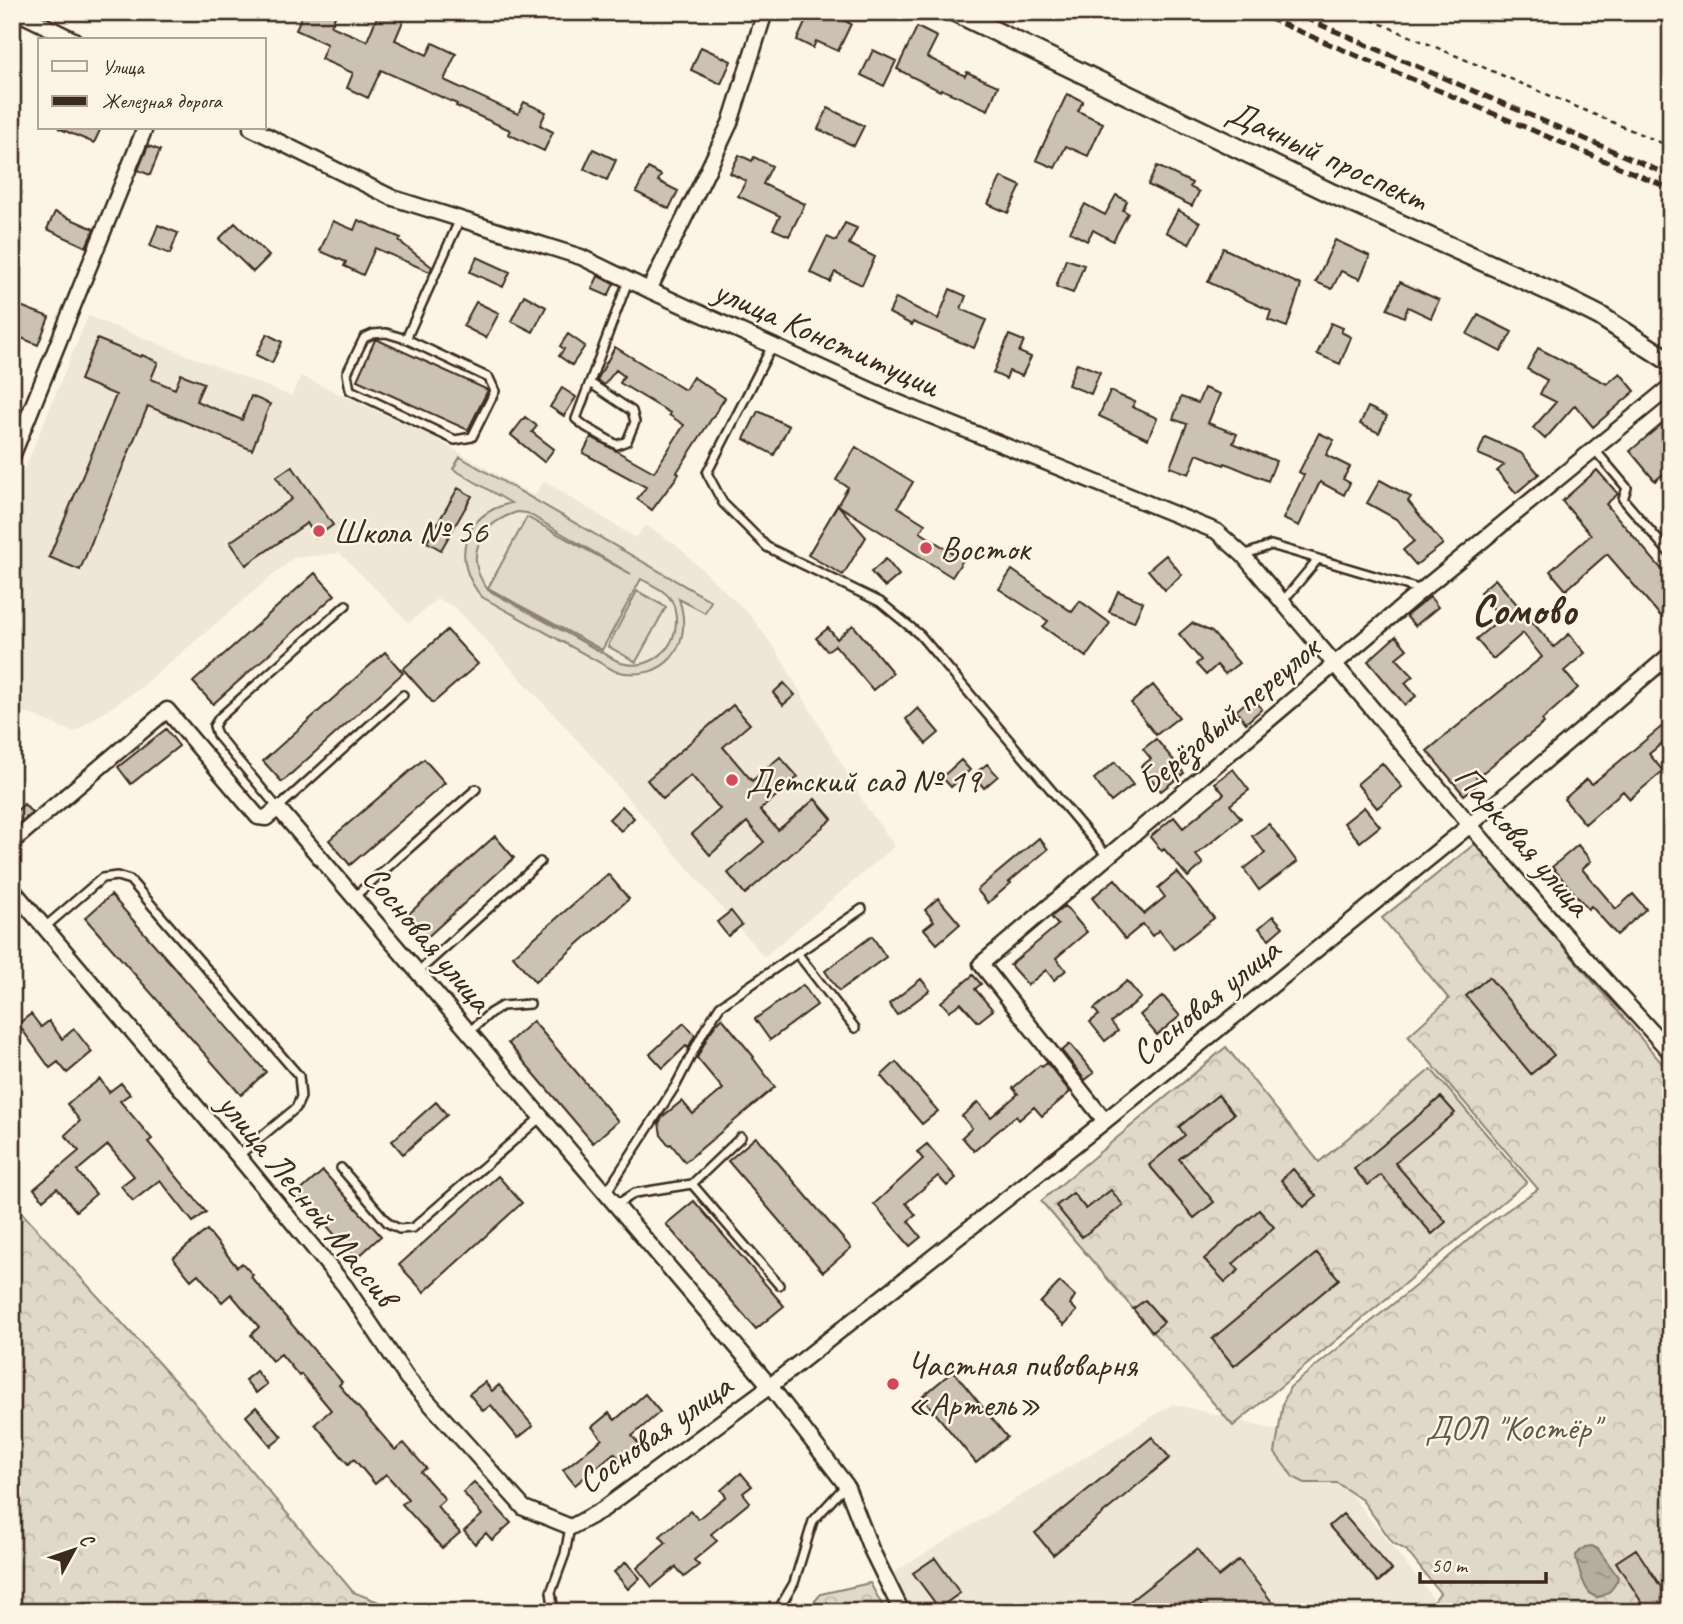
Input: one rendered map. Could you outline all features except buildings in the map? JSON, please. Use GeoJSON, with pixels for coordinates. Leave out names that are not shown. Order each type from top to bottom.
{"type":"FeatureCollection","features":[{"type":"Feature","properties":{"kind":"street"},"geometry":{"type":"LineString","coordinates":[[17,12],[70,38]]}},
{"type":"Feature","properties":{"kind":"street"},"geometry":{"type":"LineString","coordinates":[[649,290],[730,122],[765,12]]}},
{"type":"Feature","properties":{"kind":"street","name":"Дачный проспект"},"geometry":{"type":"LineString","coordinates":[[955,12],[1333,194],[1559,295],[1600,316],[1671,362]]}},
{"type":"Feature","properties":{"kind":"street"},"geometry":{"type":"LineString","coordinates":[[12,457],[18,427],[144,130]]}},
{"type":"Feature","properties":{"kind":"street","name":"улица Конституции"},"geometry":{"type":"LineString","coordinates":[[255,130],[393,198],[581,257],[891,400],[1216,531],[1243,555],[1334,664]]}},
{"type":"Feature","properties":{"kind":"street","name":"Берёзовый переулок"},"geometry":{"type":"LineString","coordinates":[[1105,1121],[981,964],[1422,590],[1671,386]]}},
{"type":"Feature","properties":{"kind":"street","name":"Сосновая улица"},"geometry":{"type":"LineString","coordinates":[[570,1527],[602,1510],[770,1386],[1105,1121],[1469,825],[1671,654]]}},
{"type":"Feature","properties":{"kind":"street","name":"Парковая улица"},"geometry":{"type":"LineString","coordinates":[[1334,664],[1469,825],[1671,1053]]}},
{"type":"Feature","properties":{"kind":"street"},"geometry":{"type":"LineString","coordinates":[[12,842],[167,710],[258,817],[266,818],[278,808]]}},
{"type":"Feature","properties":{"kind":"street","name":"Сосновая улица"},"geometry":{"type":"LineString","coordinates":[[278,808],[770,1386],[846,1485],[871,1549],[902,1612]]}},
{"type":"Feature","properties":{"kind":"street","name":"улица Лесной Массив"},"geometry":{"type":"LineString","coordinates":[[12,889],[345,1286],[407,1378],[524,1508],[570,1527]]}},
{"type":"Feature","properties":{"kind":"lane"},"geometry":{"type":"LineString","coordinates":[[406,339],[460,219]]}},
{"type":"Feature","properties":{"kind":"lane"},"geometry":{"type":"LineString","coordinates":[[590,383],[632,411],[635,422],[626,441],[617,445],[576,419],[628,280]]}},
{"type":"Feature","properties":{"kind":"lane"},"geometry":{"type":"LineString","coordinates":[[386,333],[406,339],[489,379],[495,391],[472,437],[455,440],[350,390],[346,373],[364,338],[386,333]]}},
{"type":"Feature","properties":{"kind":"lane"},"geometry":{"type":"LineString","coordinates":[[772,346],[707,473],[723,503],[766,547],[880,601],[920,635],[1107,856]]}},
{"type":"Feature","properties":{"kind":"lane"},"geometry":{"type":"LineString","coordinates":[[1594,449],[1627,488],[1623,499],[1671,555]]}},
{"type":"Feature","properties":{"kind":"lane"},"geometry":{"type":"LineString","coordinates":[[1243,555],[1271,545],[1422,590]]}},
{"type":"Feature","properties":{"kind":"lane"},"geometry":{"type":"LineString","coordinates":[[1283,601],[1318,559]]}},
{"type":"Feature","properties":{"kind":"lane"},"geometry":{"type":"LineString","coordinates":[[346,604],[219,718],[214,726],[217,735],[278,808],[403,695]]}},
{"type":"Feature","properties":{"kind":"lane"},"geometry":{"type":"LineString","coordinates":[[354,897],[476,789]]}},
{"type":"Feature","properties":{"kind":"lane"},"geometry":{"type":"LineString","coordinates":[[418,972],[540,862]]}},
{"type":"Feature","properties":{"kind":"lane"},"geometry":{"type":"LineString","coordinates":[[45,927],[102,878],[117,876],[130,880],[299,1076],[301,1097],[296,1108],[238,1156]]}},
{"type":"Feature","properties":{"kind":"lane"},"geometry":{"type":"LineString","coordinates":[[606,1192],[676,1085],[720,1006],[862,909]]}},
{"type":"Feature","properties":{"kind":"lane"},"geometry":{"type":"LineString","coordinates":[[797,953],[855,1028]]}},
{"type":"Feature","properties":{"kind":"lane"},"geometry":{"type":"LineString","coordinates":[[469,1032],[502,1006],[530,1004]]}},
{"type":"Feature","properties":{"kind":"lane"},"geometry":{"type":"LineString","coordinates":[[341,1168],[388,1223],[399,1229],[413,1228],[541,1117]]}},
{"type":"Feature","properties":{"kind":"lane"},"geometry":{"type":"LineString","coordinates":[[616,1205],[635,1192],[692,1184],[741,1138]]}},
{"type":"Feature","properties":{"kind":"lane"},"geometry":{"type":"LineString","coordinates":[[692,1184],[779,1285]]}},
{"type":"Feature","properties":{"kind":"lane"},"geometry":{"type":"LineString","coordinates":[[777,1612],[794,1583],[813,1521],[846,1485]]}},
{"type":"Feature","properties":{"kind":"lane"},"geometry":{"type":"LineString","coordinates":[[554,1612],[551,1592],[565,1554],[570,1527]]}},
{"type":"Feature","properties":{"kind":"path"},"geometry":{"type":"LineString","coordinates":[[1353,12],[1671,147]]}},
{"type":"Feature","properties":{"kind":"shaded area","name":"Школа № 56"},"geometry":{"type":"Polygon","coordinates":[[[88,316],[291,396],[301,376],[431,436],[534,496],[544,481],[636,538],[645,525],[675,544],[750,615],[776,650],[867,808],[895,846],[764,957],[589,753],[455,607],[437,599],[409,623],[340,553],[293,558],[139,689],[74,732],[12,707],[12,499],[88,316]]]}},
{"type":"Feature","properties":{"kind":"shaded area"},"geometry":{"type":"Polygon","coordinates":[[[1173,1404],[1306,1438],[1444,1612],[910,1612],[891,1574],[1173,1404]]]}},
{"type":"Feature","properties":{"kind":"green space"},"geometry":{"type":"Polygon","coordinates":[[[460,457],[711,601],[705,613],[679,599],[683,632],[679,646],[661,666],[648,672],[632,674],[615,671],[482,597],[466,568],[466,540],[481,517],[511,503],[453,469],[460,457]],[[517,512],[504,517],[485,533],[479,543],[477,566],[488,590],[621,663],[642,664],[660,655],[667,648],[675,629],[674,606],[663,592],[641,579],[602,650],[488,588],[527,517],[631,574],[527,513],[517,512]]]}},
{"type":"Feature","properties":{"kind":"green space"},"geometry":{"type":"Polygon","coordinates":[[[637,591],[666,607],[636,662],[608,646],[637,591]]]}},
{"type":"Feature","properties":{"kind":"green space","name":"ДОЛ \"Костёр\""},"geometry":{"type":"Polygon","coordinates":[[[1476,843],[1671,1074],[1671,1612],[1426,1612],[1440,1593],[1406,1550],[1393,1543],[1362,1500],[1337,1483],[1305,1483],[1293,1477],[1275,1453],[1283,1403],[1290,1387],[1419,1283],[1483,1227],[1538,1189],[1408,1036],[1449,999],[1382,918],[1476,843]]]}},
{"type":"Feature","properties":{"kind":"green space"},"geometry":{"type":"Polygon","coordinates":[[[1226,1047],[1319,1162],[1431,1069],[1527,1182],[1233,1426],[1041,1201],[1226,1047]]]}},
{"type":"Feature","properties":{"kind":"green space"},"geometry":{"type":"Polygon","coordinates":[[[12,1202],[193,1401],[353,1592],[404,1612],[12,1612],[12,1202]]]}},
{"type":"Feature","properties":{"kind":"green space"},"geometry":{"type":"Polygon","coordinates":[[[870,1583],[886,1612],[805,1612],[821,1594],[870,1583]]]}},
{"type":"Feature","properties":{"kind":"water"},"geometry":{"type":"Polygon","coordinates":[[[1585,1547],[1598,1549],[1618,1577],[1607,1594],[1598,1597],[1593,1596],[1587,1589],[1576,1558],[1585,1547]]]}},
{"type":"Feature","properties":{"kind":"railway"},"geometry":{"type":"LineString","coordinates":[[1254,12],[1671,189]]}},
{"type":"Feature","properties":{"kind":"railway"},"geometry":{"type":"LineString","coordinates":[[1291,12],[1671,176]]}},
{"type":"Feature","properties":{"kind":"place","name":"Школа № 56"},"geometry":{"type":"Point","coordinates":[319,531]}},
{"type":"Feature","properties":{"kind":"place","name":"Восток"},"geometry":{"type":"Point","coordinates":[926,548]}},
{"type":"Feature","properties":{"kind":"place","name":"Детский сад № 19"},"geometry":{"type":"Point","coordinates":[732,780]}},
{"type":"Feature","properties":{"kind":"place","name":"Частная пивоварня «Артель»"},"geometry":{"type":"Point","coordinates":[893,1384]}},
{"type":"Feature","properties":{"kind":"district","name":"Сомово"},"geometry":{"type":"Point","coordinates":[1524,609]}}]}
